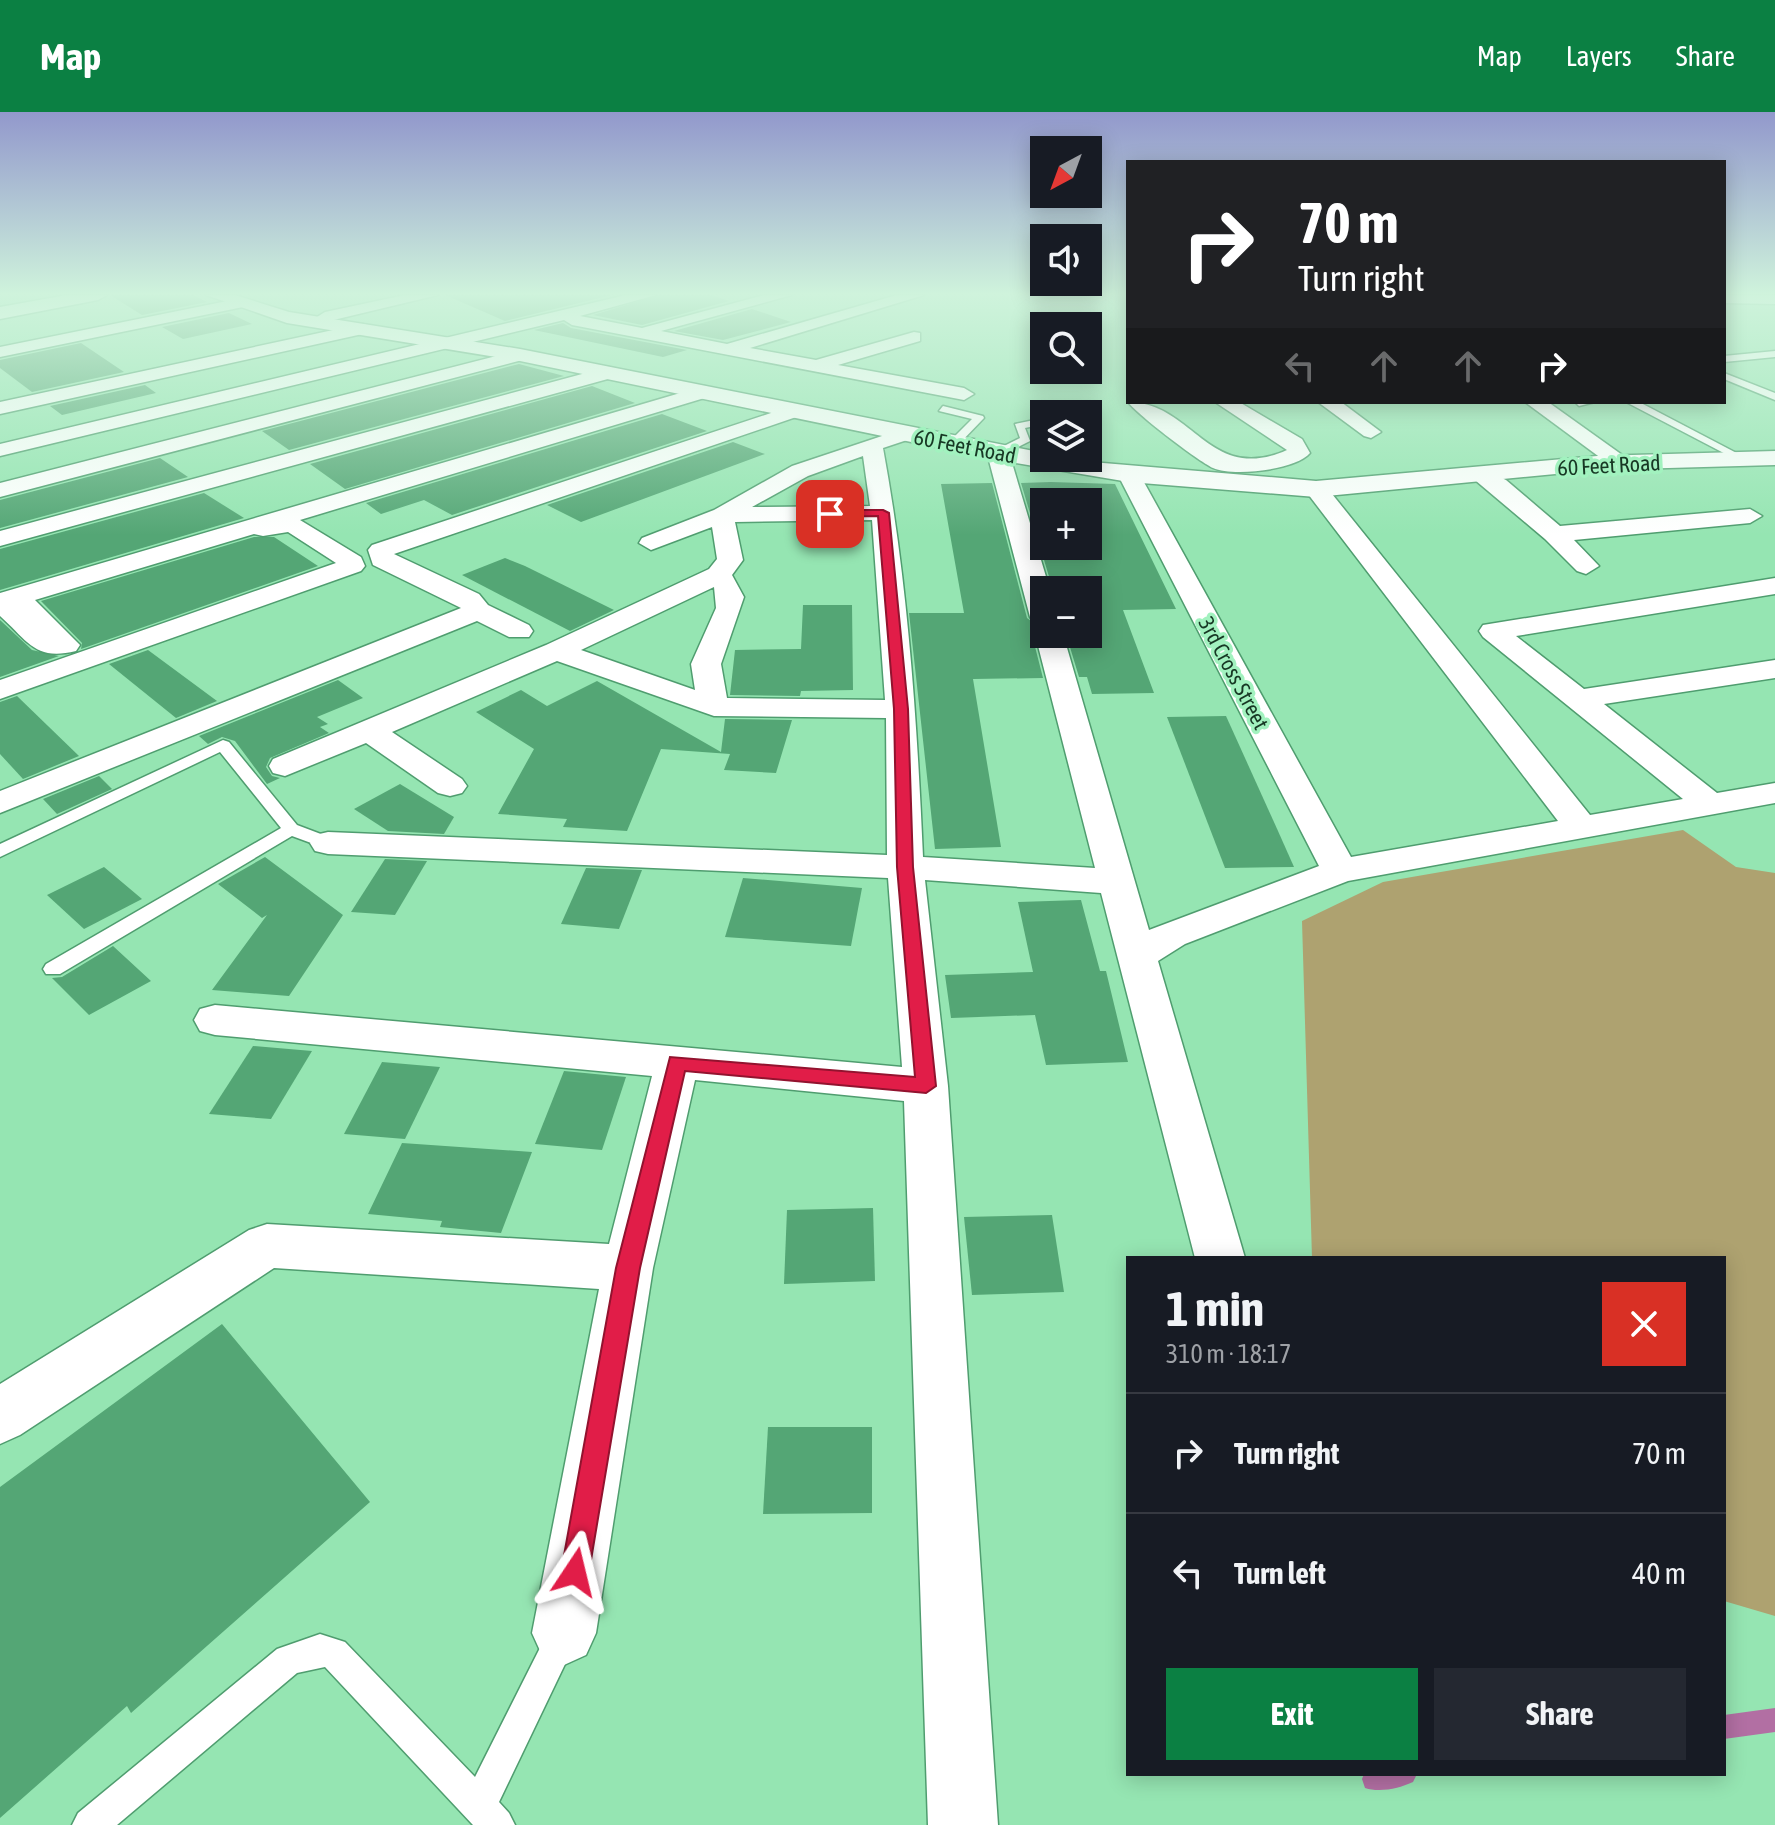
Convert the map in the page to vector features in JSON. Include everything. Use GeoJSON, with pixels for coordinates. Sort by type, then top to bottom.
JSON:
{"type":"FeatureCollection","features":[{"type":"Feature","properties":{"kind":"street"},"geometry":{"type":"LineString","coordinates":[[0,408],[151,375]]}},
{"type":"Feature","properties":{"kind":"street"},"geometry":{"type":"LineString","coordinates":[[0,450],[315,375]]}},
{"type":"Feature","properties":{"kind":"street"},"geometry":{"type":"LineString","coordinates":[[0,490],[443,375]]}},
{"type":"Feature","properties":{"kind":"street"},"geometry":{"type":"LineString","coordinates":[[0,539],[601,375]]}},
{"type":"Feature","properties":{"kind":"street","name":"60 Feet Road"},"geometry":{"type":"LineString","coordinates":[[618,375],[998,453],[1129,475],[1316,489],[1621,462],[1775,458]]}},
{"type":"Feature","properties":{"kind":"street"},"geometry":{"type":"LineString","coordinates":[[863,375],[964,394]]}},
{"type":"Feature","properties":{"kind":"street"},"geometry":{"type":"LineString","coordinates":[[15,604],[704,392]]}},
{"type":"Feature","properties":{"kind":"street"},"geometry":{"type":"LineString","coordinates":[[1141,404],[1214,460],[1241,465],[1281,461],[1299,453],[1294,444],[1228,404]]}},
{"type":"Feature","properties":{"kind":"street"},"geometry":{"type":"LineString","coordinates":[[1331,404],[1371,432]]}},
{"type":"Feature","properties":{"kind":"street"},"geometry":{"type":"LineString","coordinates":[[1538,404],[1621,462]]}},
{"type":"Feature","properties":{"kind":"street"},"geometry":{"type":"LineString","coordinates":[[519,631],[478,611],[469,600],[382,560],[381,550],[795,411]]}},
{"type":"Feature","properties":{"kind":"street"},"geometry":{"type":"LineString","coordinates":[[0,423],[30,443]]}},
{"type":"Feature","properties":{"kind":"street"},"geometry":{"type":"LineString","coordinates":[[651,543],[722,515],[800,471],[906,434]]}},
{"type":"Feature","properties":{"kind":"street"},"geometry":{"type":"LineString","coordinates":[[872,445],[883,513],[901,709],[905,867],[926,1086],[963,1825]]}},
{"type":"Feature","properties":{"kind":"street"},"geometry":{"type":"LineString","coordinates":[[998,453],[1032,576]]}},
{"type":"Feature","properties":{"kind":"street"},"geometry":{"type":"LineString","coordinates":[[1241,465],[1256,484]]}},
{"type":"Feature","properties":{"kind":"street","name":"3rd Cross Street"},"geometry":{"type":"LineString","coordinates":[[1129,475],[1340,871]]}},
{"type":"Feature","properties":{"kind":"street"},"geometry":{"type":"LineString","coordinates":[[1480,475],[1498,485],[1586,566]]}},
{"type":"Feature","properties":{"kind":"street"},"geometry":{"type":"LineString","coordinates":[[1316,489],[1581,827]]}},
{"type":"Feature","properties":{"kind":"street"},"geometry":{"type":"LineString","coordinates":[[722,515],[883,513]]}},
{"type":"Feature","properties":{"kind":"street"},"geometry":{"type":"LineString","coordinates":[[285,766],[556,651],[718,575],[730,560],[722,515]]}},
{"type":"Feature","properties":{"kind":"street"},"geometry":{"type":"LineString","coordinates":[[1554,534],[1750,516]]}},
{"type":"Feature","properties":{"kind":"street"},"geometry":{"type":"LineString","coordinates":[[0,690],[76,652],[343,571],[352,566],[352,562],[297,527],[276,526],[15,604]]}},
{"type":"Feature","properties":{"kind":"street"},"geometry":{"type":"LineString","coordinates":[[714,707],[706,662],[733,605],[727,582],[718,575]]}},
{"type":"Feature","properties":{"kind":"street"},"geometry":{"type":"LineString","coordinates":[[1711,805],[1493,631],[1775,586]]}},
{"type":"Feature","properties":{"kind":"street"},"geometry":{"type":"LineString","coordinates":[[15,604],[76,652]]}},
{"type":"Feature","properties":{"kind":"street"},"geometry":{"type":"LineString","coordinates":[[0,803],[478,611]]}},
{"type":"Feature","properties":{"kind":"street"},"geometry":{"type":"LineString","coordinates":[[1053,648],[1219,1256]]}},
{"type":"Feature","properties":{"kind":"street"},"geometry":{"type":"LineString","coordinates":[[556,651],[714,707],[901,709]]}},
{"type":"Feature","properties":{"kind":"street"},"geometry":{"type":"LineString","coordinates":[[1577,699],[1775,669]]}},
{"type":"Feature","properties":{"kind":"street"},"geometry":{"type":"LineString","coordinates":[[369,731],[450,786]]}},
{"type":"Feature","properties":{"kind":"street"},"geometry":{"type":"LineString","coordinates":[[1136,956],[1171,935],[1340,871],[1775,793]]}},
{"type":"Feature","properties":{"kind":"street"},"geometry":{"type":"LineString","coordinates":[[328,843],[905,867],[1118,882]]}},
{"type":"Feature","properties":{"kind":"street"},"geometry":{"type":"LineString","coordinates":[[215,1020],[926,1086]]}},
{"type":"Feature","properties":{"kind":"street"},"geometry":{"type":"LineString","coordinates":[[564,1633],[628,1268],[677,1062]]}},
{"type":"Feature","properties":{"kind":"street"},"geometry":{"type":"LineString","coordinates":[[0,1416],[267,1246],[628,1268]]}},
{"type":"Feature","properties":{"kind":"lane"},"geometry":{"type":"LineString","coordinates":[[1726,377],[1772,395]]}},
{"type":"Feature","properties":{"kind":"lane"},"geometry":{"type":"LineString","coordinates":[[1635,404],[1743,459]]}},
{"type":"Feature","properties":{"kind":"lane"},"geometry":{"type":"LineString","coordinates":[[943,409],[979,418],[953,444]]}},
{"type":"Feature","properties":{"kind":"lane"},"geometry":{"type":"LineString","coordinates":[[998,453],[1026,439],[1019,426],[1030,424]]}},
{"type":"Feature","properties":{"kind":"lane"},"geometry":{"type":"LineString","coordinates":[[0,851],[223,745],[291,829],[328,843]]}},
{"type":"Feature","properties":{"kind":"lane"},"geometry":{"type":"LineString","coordinates":[[53,969],[291,829]]}},
{"type":"Feature","properties":{"kind":"lane"},"geometry":{"type":"LineString","coordinates":[[90,1825],[288,1660],[320,1650],[334,1653],[488,1815],[564,1633]]}},
{"type":"Feature","properties":{"kind":"shaded area"},"geometry":{"type":"Polygon","coordinates":[[[1683,830],[1736,867],[1775,873],[1775,1616],[1726,1602],[1726,1256],[1312,1256],[1302,921],[1383,882],[1683,830]]]}},
{"type":"Feature","properties":{"kind":"building"},"geometry":{"type":"Polygon","coordinates":[[[9,375],[110,375],[32,392],[9,375]]]}},
{"type":"Feature","properties":{"kind":"building"},"geometry":{"type":"Polygon","coordinates":[[[477,375],[564,376],[289,450],[262,431],[477,375]]]}},
{"type":"Feature","properties":{"kind":"building"},"geometry":{"type":"Polygon","coordinates":[[[145,385],[156,393],[62,415],[50,406],[145,385]]]}},
{"type":"Feature","properties":{"kind":"building"},"geometry":{"type":"Polygon","coordinates":[[[592,386],[635,403],[345,489],[310,464],[592,386]]]}},
{"type":"Feature","properties":{"kind":"building"},"geometry":{"type":"Polygon","coordinates":[[[662,414],[707,431],[452,515],[424,500],[381,514],[366,503],[662,414]]]}},
{"type":"Feature","properties":{"kind":"building"},"geometry":{"type":"Polygon","coordinates":[[[733,442],[765,454],[581,522],[547,505],[733,442]]]}},
{"type":"Feature","properties":{"kind":"building"},"geometry":{"type":"Polygon","coordinates":[[[160,458],[188,477],[0,528],[0,500],[160,458]]]}},
{"type":"Feature","properties":{"kind":"building"},"geometry":{"type":"Polygon","coordinates":[[[992,483],[1030,620],[1030,648],[1035,648],[1043,678],[973,679],[1001,847],[935,849],[909,613],[964,613],[941,484],[992,483]]]}},
{"type":"Feature","properties":{"kind":"building"},"geometry":{"type":"Polygon","coordinates":[[[1021,483],[1115,484],[1176,609],[1123,610],[1154,693],[1092,694],[1087,677],[1079,677],[1070,648],[1102,648],[1102,576],[1049,576],[1044,560],[1102,560],[1102,488],[1030,488],[1030,513],[1021,483]]]}},
{"type":"Feature","properties":{"kind":"building"},"geometry":{"type":"Polygon","coordinates":[[[204,493],[244,518],[0,590],[0,549],[204,493]]]}},
{"type":"Feature","properties":{"kind":"building"},"geometry":{"type":"Polygon","coordinates":[[[806,494],[852,495],[850,503],[805,504],[806,494]]]}},
{"type":"Feature","properties":{"kind":"building"},"geometry":{"type":"Polygon","coordinates":[[[845,523],[842,535],[805,536],[805,524],[845,523]]]}},
{"type":"Feature","properties":{"kind":"building"},"geometry":{"type":"Polygon","coordinates":[[[254,537],[274,537],[318,566],[81,649],[82,643],[41,601],[254,537]]]}},
{"type":"Feature","properties":{"kind":"building"},"geometry":{"type":"Polygon","coordinates":[[[505,558],[614,610],[570,631],[462,575],[505,558]]]}},
{"type":"Feature","properties":{"kind":"building"},"geometry":{"type":"Polygon","coordinates":[[[803,605],[852,605],[853,690],[801,691],[800,696],[730,695],[735,650],[801,649],[803,605]]]}},
{"type":"Feature","properties":{"kind":"building"},"geometry":{"type":"Polygon","coordinates":[[[0,620],[32,650],[59,656],[0,677],[0,620]]]}},
{"type":"Feature","properties":{"kind":"building"},"geometry":{"type":"Polygon","coordinates":[[[148,650],[217,701],[176,718],[109,664],[148,650]]]}},
{"type":"Feature","properties":{"kind":"building"},"geometry":{"type":"Polygon","coordinates":[[[338,680],[363,698],[317,717],[328,724],[320,727],[329,733],[270,758],[266,767],[272,776],[280,778],[267,784],[235,741],[222,737],[208,744],[199,736],[338,680]]]}},
{"type":"Feature","properties":{"kind":"building"},"geometry":{"type":"Polygon","coordinates":[[[597,681],[721,752],[725,719],[792,720],[776,773],[724,770],[730,754],[661,749],[627,831],[563,827],[567,819],[498,814],[534,749],[476,712],[521,690],[547,706],[597,681]]]}},
{"type":"Feature","properties":{"kind":"building"},"geometry":{"type":"Polygon","coordinates":[[[17,696],[79,756],[23,779],[0,754],[0,702],[17,696]]]}},
{"type":"Feature","properties":{"kind":"building"},"geometry":{"type":"Polygon","coordinates":[[[1226,716],[1294,867],[1225,868],[1167,717],[1226,716]]]}},
{"type":"Feature","properties":{"kind":"building"},"geometry":{"type":"Polygon","coordinates":[[[99,776],[112,789],[57,814],[43,799],[99,776]]]}},
{"type":"Feature","properties":{"kind":"building"},"geometry":{"type":"Polygon","coordinates":[[[400,784],[454,817],[444,834],[388,831],[354,809],[400,784]]]}},
{"type":"Feature","properties":{"kind":"building"},"geometry":{"type":"Polygon","coordinates":[[[265,857],[343,915],[289,996],[212,990],[267,915],[262,918],[218,884],[265,857]]]}},
{"type":"Feature","properties":{"kind":"building"},"geometry":{"type":"Polygon","coordinates":[[[385,859],[427,861],[395,915],[351,912],[385,859]]]}},
{"type":"Feature","properties":{"kind":"building"},"geometry":{"type":"Polygon","coordinates":[[[104,867],[142,899],[84,929],[47,895],[104,867]]]}},
{"type":"Feature","properties":{"kind":"building"},"geometry":{"type":"Polygon","coordinates":[[[586,868],[642,870],[619,929],[561,924],[586,868]]]}},
{"type":"Feature","properties":{"kind":"building"},"geometry":{"type":"Polygon","coordinates":[[[743,878],[862,888],[851,946],[725,937],[743,878]]]}},
{"type":"Feature","properties":{"kind":"building"},"geometry":{"type":"Polygon","coordinates":[[[1081,900],[1100,971],[1106,971],[1128,1062],[1046,1065],[1035,1015],[951,1018],[945,975],[1033,972],[1018,902],[1081,900]]]}},
{"type":"Feature","properties":{"kind":"building"},"geometry":{"type":"Polygon","coordinates":[[[113,946],[151,981],[89,1015],[52,978],[62,977],[113,946]]]}},
{"type":"Feature","properties":{"kind":"building"},"geometry":{"type":"Polygon","coordinates":[[[253,1046],[312,1051],[271,1119],[209,1114],[253,1046]]]}},
{"type":"Feature","properties":{"kind":"building"},"geometry":{"type":"Polygon","coordinates":[[[382,1062],[440,1067],[405,1139],[344,1134],[382,1062]]]}},
{"type":"Feature","properties":{"kind":"building"},"geometry":{"type":"Polygon","coordinates":[[[564,1071],[626,1077],[602,1150],[535,1144],[564,1071]]]}},
{"type":"Feature","properties":{"kind":"building"},"geometry":{"type":"Polygon","coordinates":[[[402,1143],[532,1152],[501,1233],[440,1227],[442,1221],[368,1214],[402,1143]]]}},
{"type":"Feature","properties":{"kind":"building"},"geometry":{"type":"Polygon","coordinates":[[[873,1208],[875,1281],[784,1284],[787,1210],[873,1208]]]}},
{"type":"Feature","properties":{"kind":"building"},"geometry":{"type":"Polygon","coordinates":[[[1052,1215],[1064,1292],[972,1295],[964,1217],[1052,1215]]]}},
{"type":"Feature","properties":{"kind":"building"},"geometry":{"type":"Polygon","coordinates":[[[222,1324],[370,1502],[131,1713],[127,1706],[0,1818],[0,1487],[222,1324]]]}},
{"type":"Feature","properties":{"kind":"building"},"geometry":{"type":"Polygon","coordinates":[[[768,1427],[872,1427],[872,1513],[763,1514],[768,1427]]]}},
{"type":"Feature","properties":{"kind":"waterway"},"geometry":{"type":"LineString","coordinates":[[1726,1727],[1775,1720]]}},
{"type":"Feature","properties":{"kind":"waterway"},"geometry":{"type":"LineString","coordinates":[[1374,1779],[1393,1776]]}},
{"type":"Feature","properties":{"kind":"route"},"geometry":{"type":"LineString","coordinates":[[575,1572],[628,1268],[677,1062],[926,1086],[905,867],[901,709],[883,513],[830,514]]}}]}
